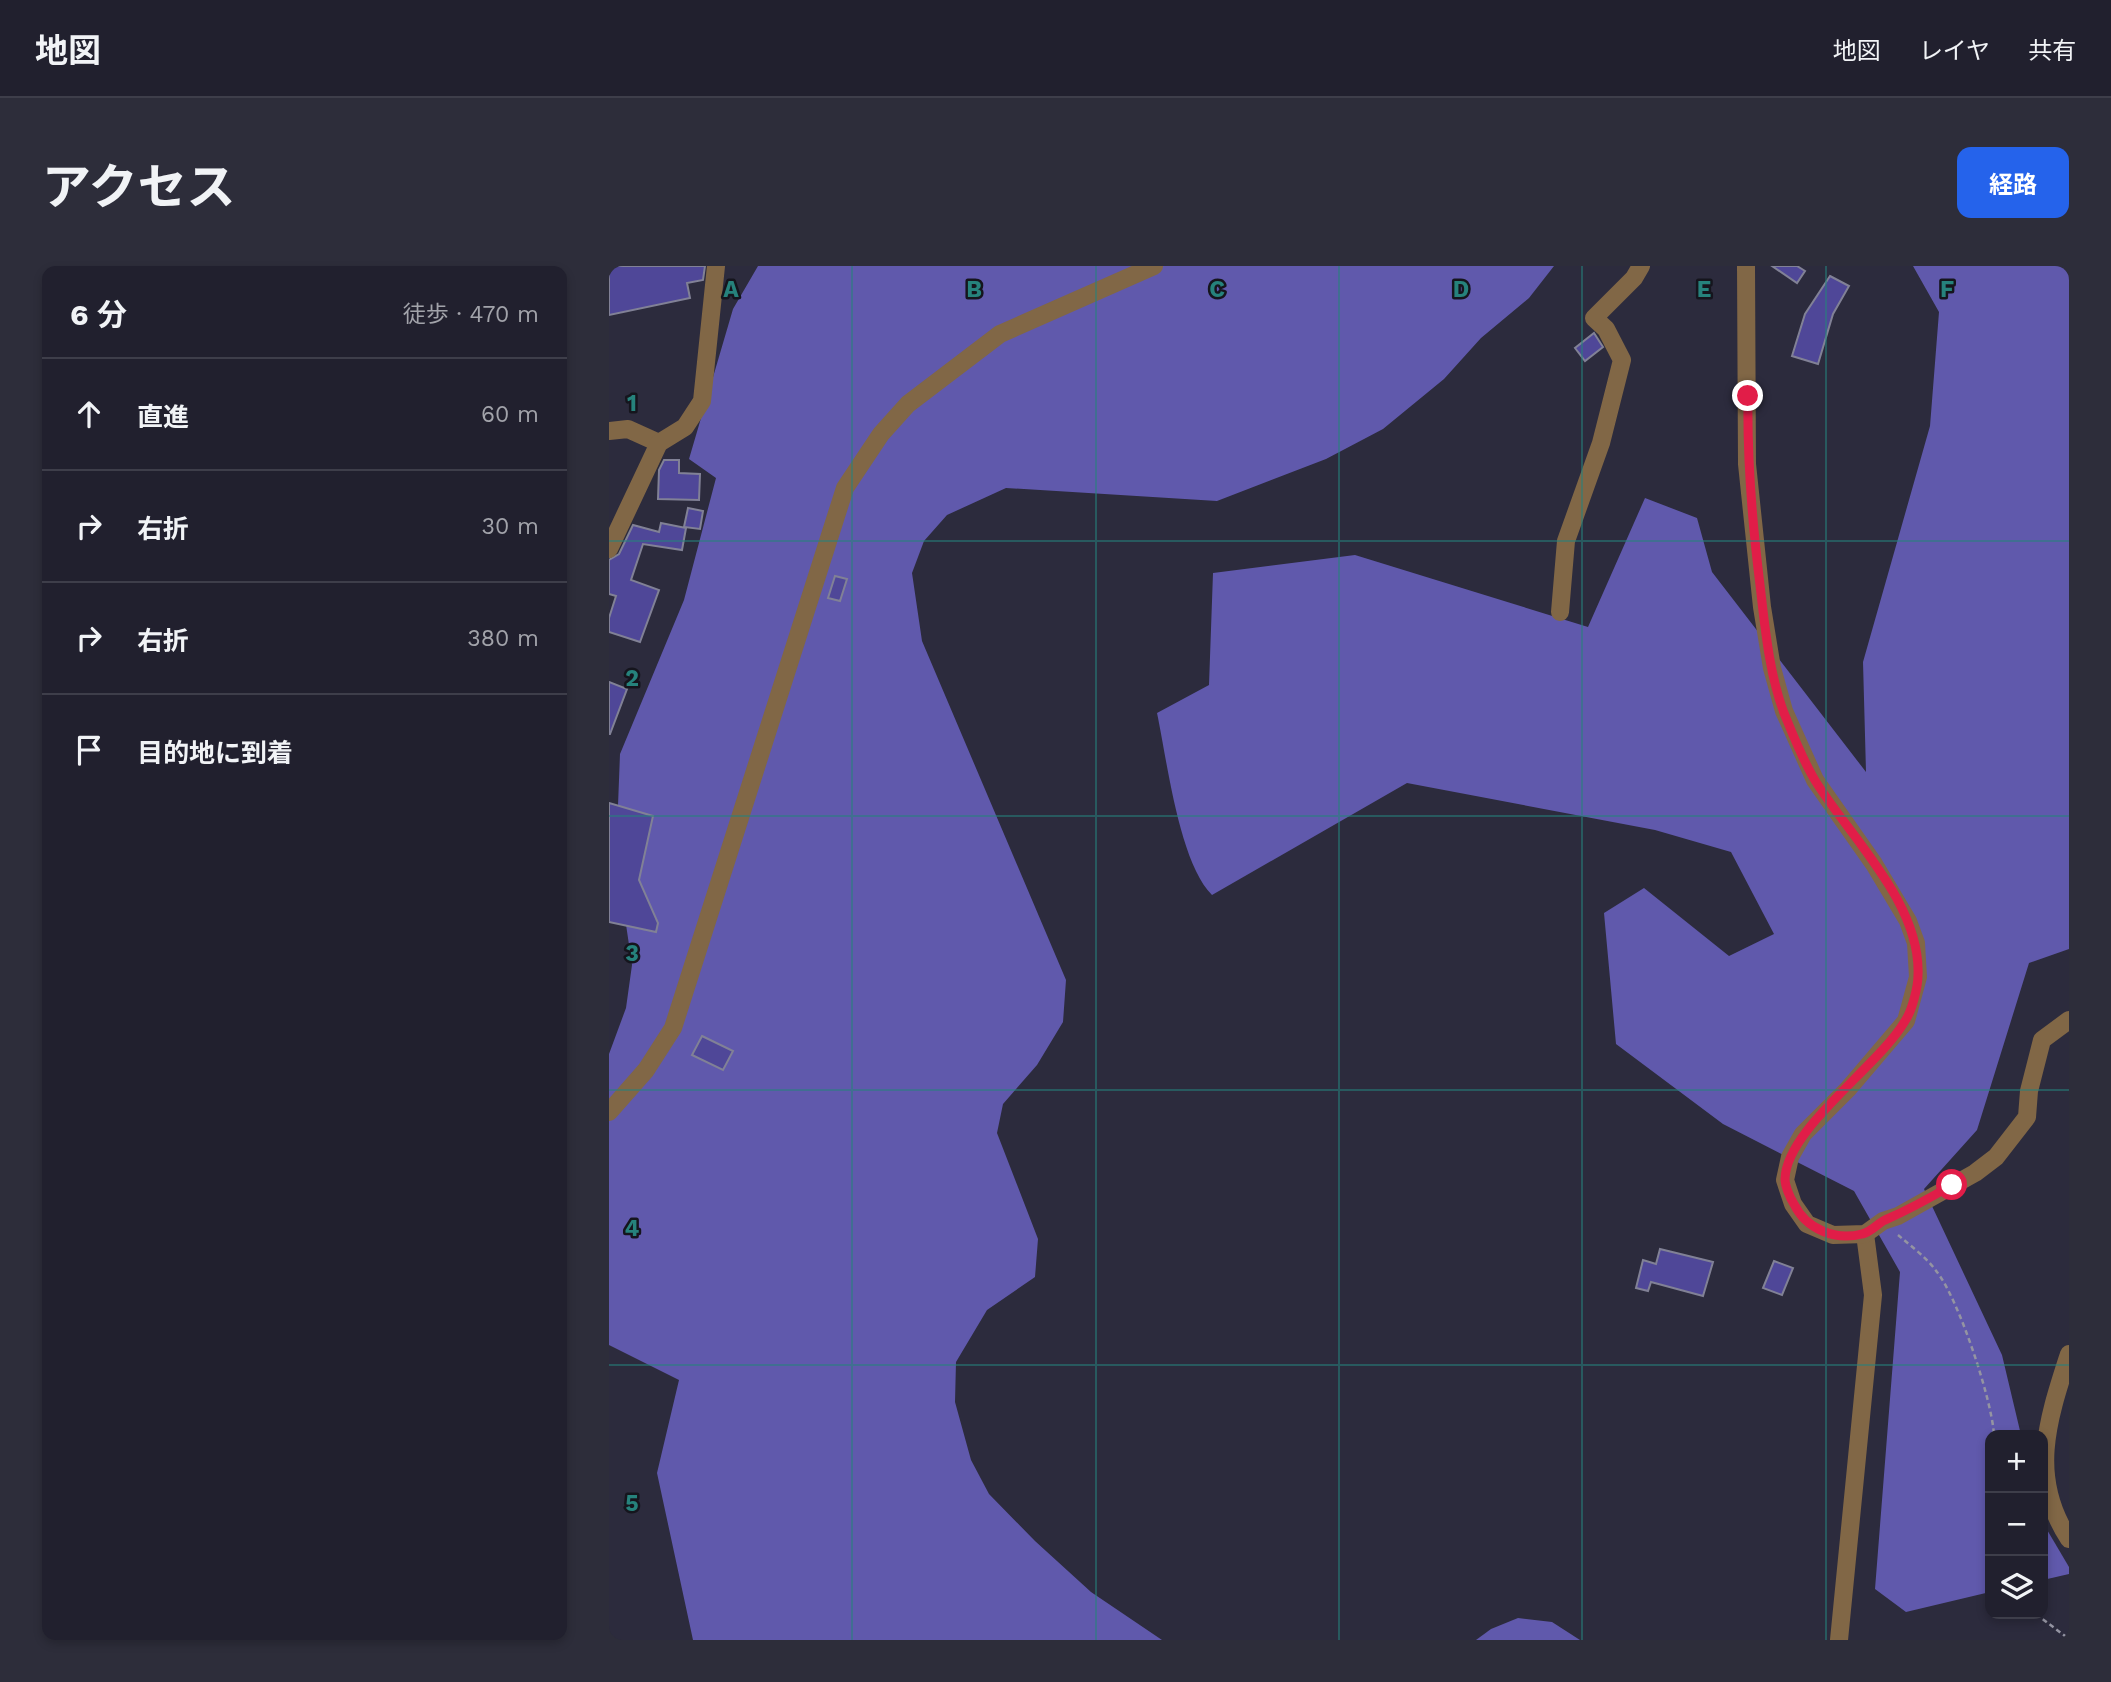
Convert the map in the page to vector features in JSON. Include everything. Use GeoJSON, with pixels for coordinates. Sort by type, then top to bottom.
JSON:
{"type":"FeatureCollection","features":[{"type":"Feature","properties":{"kind":"street"},"geometry":{"type":"LineString","coordinates":[[609,549],[659,443],[685,427],[702,401],[716,266]]}},
{"type":"Feature","properties":{"kind":"street"},"geometry":{"type":"LineString","coordinates":[[609,1112],[646,1070],[673,1028],[806,601],[845,488],[881,434],[908,404],[1000,334],[1154,266]]}},
{"type":"Feature","properties":{"kind":"street"},"geometry":{"type":"LineString","coordinates":[[1560,612],[1566,541],[1601,443],[1622,359],[1606,329],[1594,318],[1635,278],[1641,266]]}},
{"type":"Feature","properties":{"kind":"street"},"geometry":{"type":"LineString","coordinates":[[1745,266],[1747,464],[1772,668],[1784,712],[1815,780],[1874,864],[1908,921],[1916,943],[1918,977],[1906,1021],[1848,1089],[1803,1134],[1790,1157],[1785,1180],[1793,1204],[1807,1224],[1833,1235],[1865,1234],[1882,1221],[1898,1216],[1975,1173],[1996,1157],[2027,1117],[2029,1091],[2042,1040],[2069,1020]]}},
{"type":"Feature","properties":{"kind":"street"},"geometry":{"type":"LineString","coordinates":[[609,431],[628,429],[659,443]]}},
{"type":"Feature","properties":{"kind":"street"},"geometry":{"type":"LineString","coordinates":[[1839,1640],[1873,1296],[1865,1234]]}},
{"type":"Feature","properties":{"kind":"street"},"geometry":{"type":"LineString","coordinates":[[2069,1354],[2045,1439],[2045,1466],[2055,1517],[2069,1539]]}},
{"type":"Feature","properties":{"kind":"path"},"geometry":{"type":"LineString","coordinates":[[1882,1221],[1938,1273],[1948,1291],[1981,1373],[1993,1430]]}},
{"type":"Feature","properties":{"kind":"path"},"geometry":{"type":"LineString","coordinates":[[2043,1619],[2069,1639]]}},
{"type":"Feature","properties":{"kind":"shaded area"},"geometry":{"type":"Polygon","coordinates":[[[758,266],[1554,266],[1529,298],[1481,338],[1444,379],[1383,429],[1326,459],[1217,501],[1006,488],[947,515],[924,541],[912,573],[922,641],[1066,980],[1063,1022],[1037,1065],[1003,1104],[997,1133],[1038,1239],[1035,1277],[987,1310],[956,1362],[955,1402],[971,1460],[989,1494],[1091,1592],[1162,1640],[693,1640],[657,1473],[679,1380],[609,1345],[609,1054],[626,1008],[632,965],[616,857],[620,754],[684,600],[716,478],[689,459],[733,309],[758,266]]]}},
{"type":"Feature","properties":{"kind":"shaded area"},"geometry":{"type":"Polygon","coordinates":[[[1913,266],[2069,266],[2069,949],[2029,963],[1977,1130],[1924,1189],[2002,1355],[2020,1430],[1985,1430],[1985,1593],[1906,1612],[1875,1589],[1900,1272],[1854,1191],[1723,1124],[1616,1044],[1604,913],[1644,888],[1729,956],[1774,934],[1731,852],[1655,830],[1407,783],[1212,895],[1201,880],[1183,835],[1157,713],[1209,685],[1213,573],[1355,555],[1588,627],[1645,498],[1697,518],[1712,572],[1866,772],[1863,662],[1930,426],[1939,312],[1913,266]]]}},
{"type":"Feature","properties":{"kind":"shaded area"},"geometry":{"type":"Polygon","coordinates":[[[2048,1531],[2069,1567],[2069,1574],[2048,1579],[2048,1531]]]}},
{"type":"Feature","properties":{"kind":"shaded area"},"geometry":{"type":"Polygon","coordinates":[[[1518,1618],[1552,1622],[1580,1640],[1476,1640],[1491,1629],[1518,1618]]]}},
{"type":"Feature","properties":{"kind":"building"},"geometry":{"type":"Polygon","coordinates":[[[609,266],[705,266],[703,280],[687,283],[690,298],[609,315],[609,266]]]}},
{"type":"Feature","properties":{"kind":"building"},"geometry":{"type":"Polygon","coordinates":[[[1772,266],[1797,266],[1805,271],[1797,283],[1772,266]]]}},
{"type":"Feature","properties":{"kind":"building"},"geometry":{"type":"Polygon","coordinates":[[[1830,276],[1849,286],[1833,314],[1818,364],[1792,356],[1805,314],[1830,276]]]}},
{"type":"Feature","properties":{"kind":"building"},"geometry":{"type":"Polygon","coordinates":[[[1594,333],[1603,347],[1585,361],[1575,348],[1594,333]]]}},
{"type":"Feature","properties":{"kind":"building"},"geometry":{"type":"Polygon","coordinates":[[[664,460],[679,460],[679,473],[700,474],[699,500],[658,499],[659,470],[664,460]]]}},
{"type":"Feature","properties":{"kind":"building"},"geometry":{"type":"Polygon","coordinates":[[[688,508],[703,511],[700,529],[684,527],[688,508]]]}},
{"type":"Feature","properties":{"kind":"building"},"geometry":{"type":"Polygon","coordinates":[[[661,523],[686,528],[682,550],[643,544],[631,580],[659,590],[640,642],[609,632],[609,618],[616,596],[609,594],[609,560],[619,554],[633,525],[659,532],[661,523]]]}},
{"type":"Feature","properties":{"kind":"building"},"geometry":{"type":"Polygon","coordinates":[[[835,576],[847,579],[840,601],[828,598],[835,576]]]}},
{"type":"Feature","properties":{"kind":"building"},"geometry":{"type":"Polygon","coordinates":[[[609,682],[627,689],[610,734],[609,734],[609,682]]]}},
{"type":"Feature","properties":{"kind":"building"},"geometry":{"type":"Polygon","coordinates":[[[609,803],[653,816],[639,880],[658,923],[656,932],[609,922],[609,803]]]}},
{"type":"Feature","properties":{"kind":"building"},"geometry":{"type":"Polygon","coordinates":[[[702,1036],[733,1051],[723,1070],[692,1055],[702,1036]]]}},
{"type":"Feature","properties":{"kind":"building"},"geometry":{"type":"Polygon","coordinates":[[[1660,1249],[1713,1262],[1703,1296],[1651,1282],[1648,1291],[1636,1288],[1643,1260],[1656,1264],[1660,1249]]]}},
{"type":"Feature","properties":{"kind":"building"},"geometry":{"type":"Polygon","coordinates":[[[1774,1261],[1793,1268],[1782,1295],[1763,1288],[1774,1261]]]}},
{"type":"Feature","properties":{"kind":"route"},"geometry":{"type":"LineString","coordinates":[[1748,396],[1747,464],[1762,607],[1772,668],[1784,712],[1815,780],[1874,864],[1908,921],[1916,943],[1918,977],[1906,1021],[1848,1089],[1803,1134],[1790,1157],[1785,1180],[1793,1204],[1807,1224],[1833,1235],[1865,1234],[1882,1221],[1898,1216],[1952,1185]]}}]}
